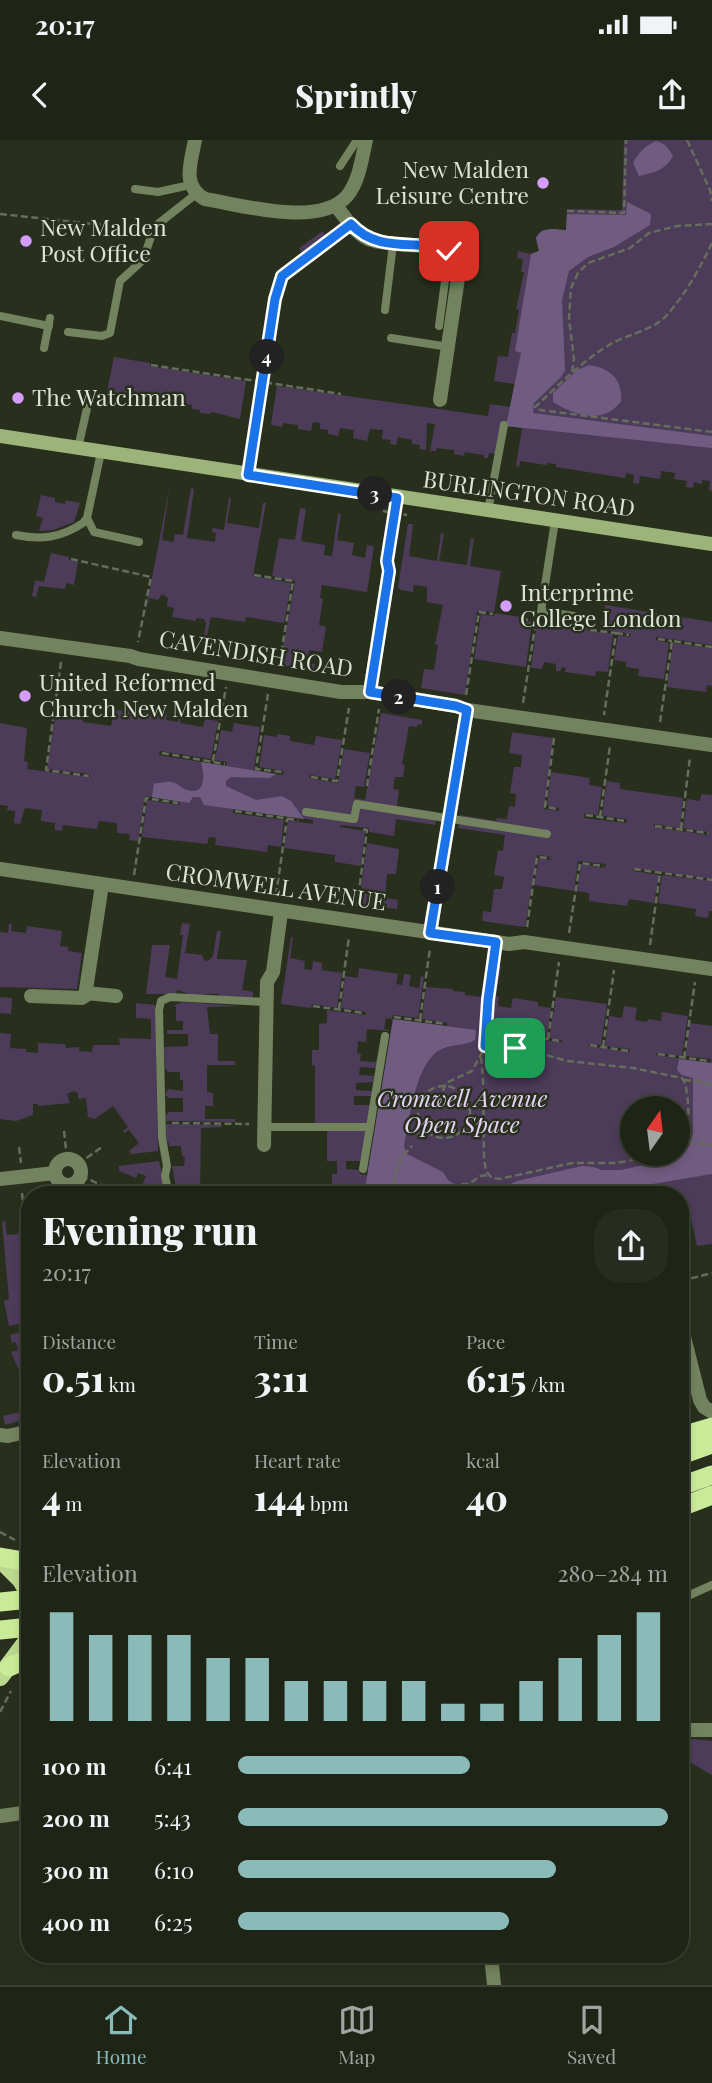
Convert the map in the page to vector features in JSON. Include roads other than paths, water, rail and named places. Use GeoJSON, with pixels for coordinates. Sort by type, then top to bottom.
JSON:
{"type":"FeatureCollection","features":[{"type":"Feature","properties":{"kind":"highway"},"geometry":{"type":"LineString","coordinates":[[689,1434],[712,1427]]}},
{"type":"Feature","properties":{"kind":"highway"},"geometry":{"type":"LineString","coordinates":[[689,1452],[712,1444]]}},
{"type":"Feature","properties":{"kind":"highway"},"geometry":{"type":"LineString","coordinates":[[689,1483],[712,1475]]}},
{"type":"Feature","properties":{"kind":"highway"},"geometry":{"type":"LineString","coordinates":[[689,1504],[712,1495]]}},
{"type":"Feature","properties":{"kind":"highway"},"geometry":{"type":"LineString","coordinates":[[0,1558],[21,1578]]}},
{"type":"Feature","properties":{"kind":"highway"},"geometry":{"type":"LineString","coordinates":[[0,1602],[21,1588]]}},
{"type":"Feature","properties":{"kind":"highway"},"geometry":{"type":"LineString","coordinates":[[0,1630],[21,1639]]}},
{"type":"Feature","properties":{"kind":"highway"},"geometry":{"type":"LineString","coordinates":[[5,1672],[21,1652]]}},
{"type":"Feature","properties":{"kind":"main road","name":"BURLINGTON ROAD"},"geometry":{"type":"LineString","coordinates":[[3,438],[712,544]]}},
{"type":"Feature","properties":{"kind":"street"},"geometry":{"type":"LineString","coordinates":[[195,140],[188,175],[193,190],[205,199],[283,211],[320,212],[336,206],[348,195],[355,182],[366,140]]}},
{"type":"Feature","properties":{"kind":"street"},"geometry":{"type":"LineString","coordinates":[[336,206],[359,233],[370,240],[393,244],[419,244],[459,255],[462,264],[440,400]]}},
{"type":"Feature","properties":{"kind":"street"},"geometry":{"type":"LineString","coordinates":[[370,692],[389,571]]}},
{"type":"Feature","properties":{"kind":"street","name":"CAVENDISH ROAD"},"geometry":{"type":"LineString","coordinates":[[0,638],[130,656],[349,694],[370,692],[456,706],[466,704],[712,745]]}},
{"type":"Feature","properties":{"kind":"street"},"geometry":{"type":"LineString","coordinates":[[430,937],[466,704]]}},
{"type":"Feature","properties":{"kind":"street","name":"CROMWELL AVENUE"},"geometry":{"type":"LineString","coordinates":[[0,869],[430,937],[509,944],[524,942],[712,969]]}},
{"type":"Feature","properties":{"kind":"street"},"geometry":{"type":"LineString","coordinates":[[31,996],[82,998],[86,993],[102,884]]}},
{"type":"Feature","properties":{"kind":"street"},"geometry":{"type":"LineString","coordinates":[[264,1145],[267,982],[273,972],[281,912]]}},
{"type":"Feature","properties":{"kind":"street"},"geometry":{"type":"LineString","coordinates":[[86,993],[116,996]]}},
{"type":"Feature","properties":{"kind":"street"},"geometry":{"type":"LineString","coordinates":[[64,1186],[55,1173],[58,1164],[75,1166],[73,1186]]}},
{"type":"Feature","properties":{"kind":"street"},"geometry":{"type":"LineString","coordinates":[[0,1179],[55,1173]]}},
{"type":"Feature","properties":{"kind":"street"},"geometry":{"type":"LineString","coordinates":[[689,1368],[700,1400],[712,1412]]}},
{"type":"Feature","properties":{"kind":"street"},"geometry":{"type":"LineString","coordinates":[[0,1435],[21,1433]]}},
{"type":"Feature","properties":{"kind":"street"},"geometry":{"type":"LineString","coordinates":[[689,1730],[712,1730]]}},
{"type":"Feature","properties":{"kind":"street"},"geometry":{"type":"LineString","coordinates":[[0,1816],[21,1813]]}},
{"type":"Feature","properties":{"kind":"street"},"geometry":{"type":"LineString","coordinates":[[492,1963],[494,1985]]}},
{"type":"Feature","properties":{"kind":"lane"},"geometry":{"type":"LineString","coordinates":[[340,166],[356,140]]}},
{"type":"Feature","properties":{"kind":"lane"},"geometry":{"type":"LineString","coordinates":[[135,189],[158,192],[193,190]]}},
{"type":"Feature","properties":{"kind":"lane"},"geometry":{"type":"LineString","coordinates":[[68,332],[102,336],[110,333],[121,281],[143,260],[153,231],[193,190]]}},
{"type":"Feature","properties":{"kind":"lane"},"geometry":{"type":"LineString","coordinates":[[385,310],[393,244]]}},
{"type":"Feature","properties":{"kind":"lane"},"geometry":{"type":"LineString","coordinates":[[439,327],[449,251]]}},
{"type":"Feature","properties":{"kind":"lane"},"geometry":{"type":"LineString","coordinates":[[0,316],[49,322],[44,348]]}},
{"type":"Feature","properties":{"kind":"lane"},"geometry":{"type":"LineString","coordinates":[[391,338],[449,347]]}},
{"type":"Feature","properties":{"kind":"lane"},"geometry":{"type":"LineString","coordinates":[[78,449],[88,404]]}},
{"type":"Feature","properties":{"kind":"lane"},"geometry":{"type":"LineString","coordinates":[[488,511],[504,425]]}},
{"type":"Feature","properties":{"kind":"lane"},"geometry":{"type":"LineString","coordinates":[[16,535],[47,539],[76,528],[87,518],[101,452]]}},
{"type":"Feature","properties":{"kind":"lane"},"geometry":{"type":"LineString","coordinates":[[87,518],[94,532],[139,542]]}},
{"type":"Feature","properties":{"kind":"lane"},"geometry":{"type":"LineString","coordinates":[[555,521],[541,611],[574,616]]}},
{"type":"Feature","properties":{"kind":"lane"},"geometry":{"type":"LineString","coordinates":[[306,812],[354,819],[357,804],[547,834]]}},
{"type":"Feature","properties":{"kind":"lane"},"geometry":{"type":"LineString","coordinates":[[170,1176],[162,1149],[161,1001],[170,997],[266,1002]]}},
{"type":"Feature","properties":{"kind":"lane"},"geometry":{"type":"LineString","coordinates":[[363,1169],[385,1036]]}},
{"type":"Feature","properties":{"kind":"lane"},"geometry":{"type":"LineString","coordinates":[[264,1125],[370,1127]]}},
{"type":"Feature","properties":{"kind":"lane"},"geometry":{"type":"LineString","coordinates":[[167,1166],[167,1186]]}},
{"type":"Feature","properties":{"kind":"lane"},"geometry":{"type":"LineString","coordinates":[[689,1595],[712,1585]]}},
{"type":"Feature","properties":{"kind":"place","name":"New Malden Leisure Centre"},"geometry":{"type":"Point","coordinates":[543,183]}},
{"type":"Feature","properties":{"kind":"place","name":"New Malden Post Office"},"geometry":{"type":"Point","coordinates":[26,241]}},
{"type":"Feature","properties":{"kind":"place","name":"The Watchman"},"geometry":{"type":"Point","coordinates":[18,398]}},
{"type":"Feature","properties":{"kind":"place","name":"Interprime College London"},"geometry":{"type":"Point","coordinates":[506,606]}},
{"type":"Feature","properties":{"kind":"place","name":"United Reformed Church New Malden"},"geometry":{"type":"Point","coordinates":[25,696]}},
{"type":"Feature","properties":{"kind":"park label","name":"Cromwell Avenue Open Space"},"geometry":{"type":"Point","coordinates":[462,1112]}}]}
